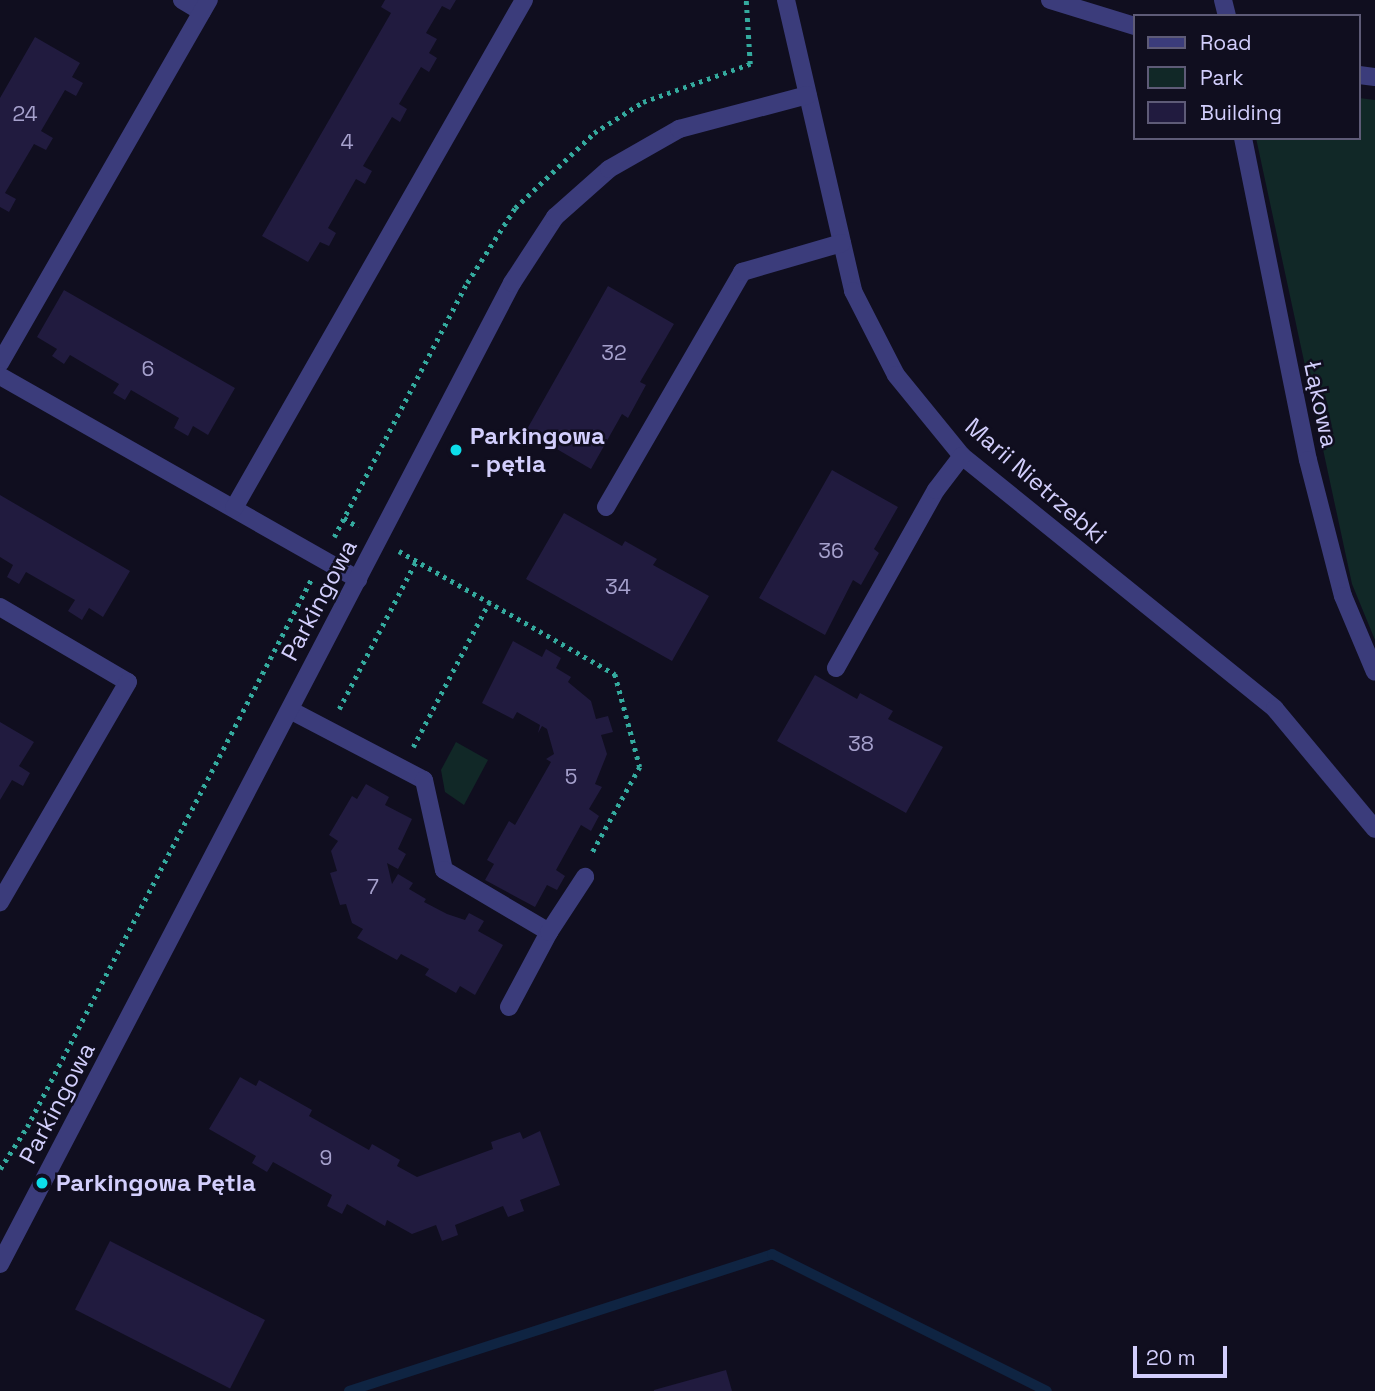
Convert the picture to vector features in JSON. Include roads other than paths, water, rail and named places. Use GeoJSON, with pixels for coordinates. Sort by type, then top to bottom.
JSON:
{"type":"FeatureCollection","features":[{"type":"Feature","properties":{"kind":"street"},"geometry":{"type":"LineString","coordinates":[[0,363],[205,6],[182,0]]}},
{"type":"Feature","properties":{"kind":"street"},"geometry":{"type":"LineString","coordinates":[[234,508],[524,0]]}},
{"type":"Feature","properties":{"kind":"street","name":"Marii Nietrzebki"},"geometry":{"type":"LineString","coordinates":[[786,0],[853,291],[896,375],[962,456],[1275,709],[1375,829]]}},
{"type":"Feature","properties":{"kind":"street"},"geometry":{"type":"LineString","coordinates":[[1051,0],[1134,26]]}},
{"type":"Feature","properties":{"kind":"street","name":"Parkingowa"},"geometry":{"type":"LineString","coordinates":[[0,1264],[512,283],[555,217],[608,169],[679,129],[808,95]]}},
{"type":"Feature","properties":{"kind":"street","name":"Łąkowa"},"geometry":{"type":"LineString","coordinates":[[1243,140],[1308,460],[1343,596],[1375,673]]}},
{"type":"Feature","properties":{"kind":"street"},"geometry":{"type":"LineString","coordinates":[[606,507],[742,272],[842,243]]}},
{"type":"Feature","properties":{"kind":"street"},"geometry":{"type":"LineString","coordinates":[[0,376],[358,579]]}},
{"type":"Feature","properties":{"kind":"street"},"geometry":{"type":"LineString","coordinates":[[836,668],[936,490],[962,456]]}},
{"type":"Feature","properties":{"kind":"street"},"geometry":{"type":"LineString","coordinates":[[0,607],[128,682],[0,902]]}},
{"type":"Feature","properties":{"kind":"street"},"geometry":{"type":"LineString","coordinates":[[289,710],[424,780],[444,870],[549,932]]}},
{"type":"Feature","properties":{"kind":"street"},"geometry":{"type":"LineString","coordinates":[[509,1007],[549,932],[585,877]]}},
{"type":"Feature","properties":{"kind":"waterway"},"geometry":{"type":"LineString","coordinates":[[349,1391],[772,1254],[1047,1391]]}},
{"type":"Feature","properties":{"kind":"place","name":"Parkingowa - pętla"},"geometry":{"type":"Point","coordinates":[456,450]}},
{"type":"Feature","properties":{"kind":"place","name":"Parkingowa Pętla"},"geometry":{"type":"Point","coordinates":[42,1183]}}]}
